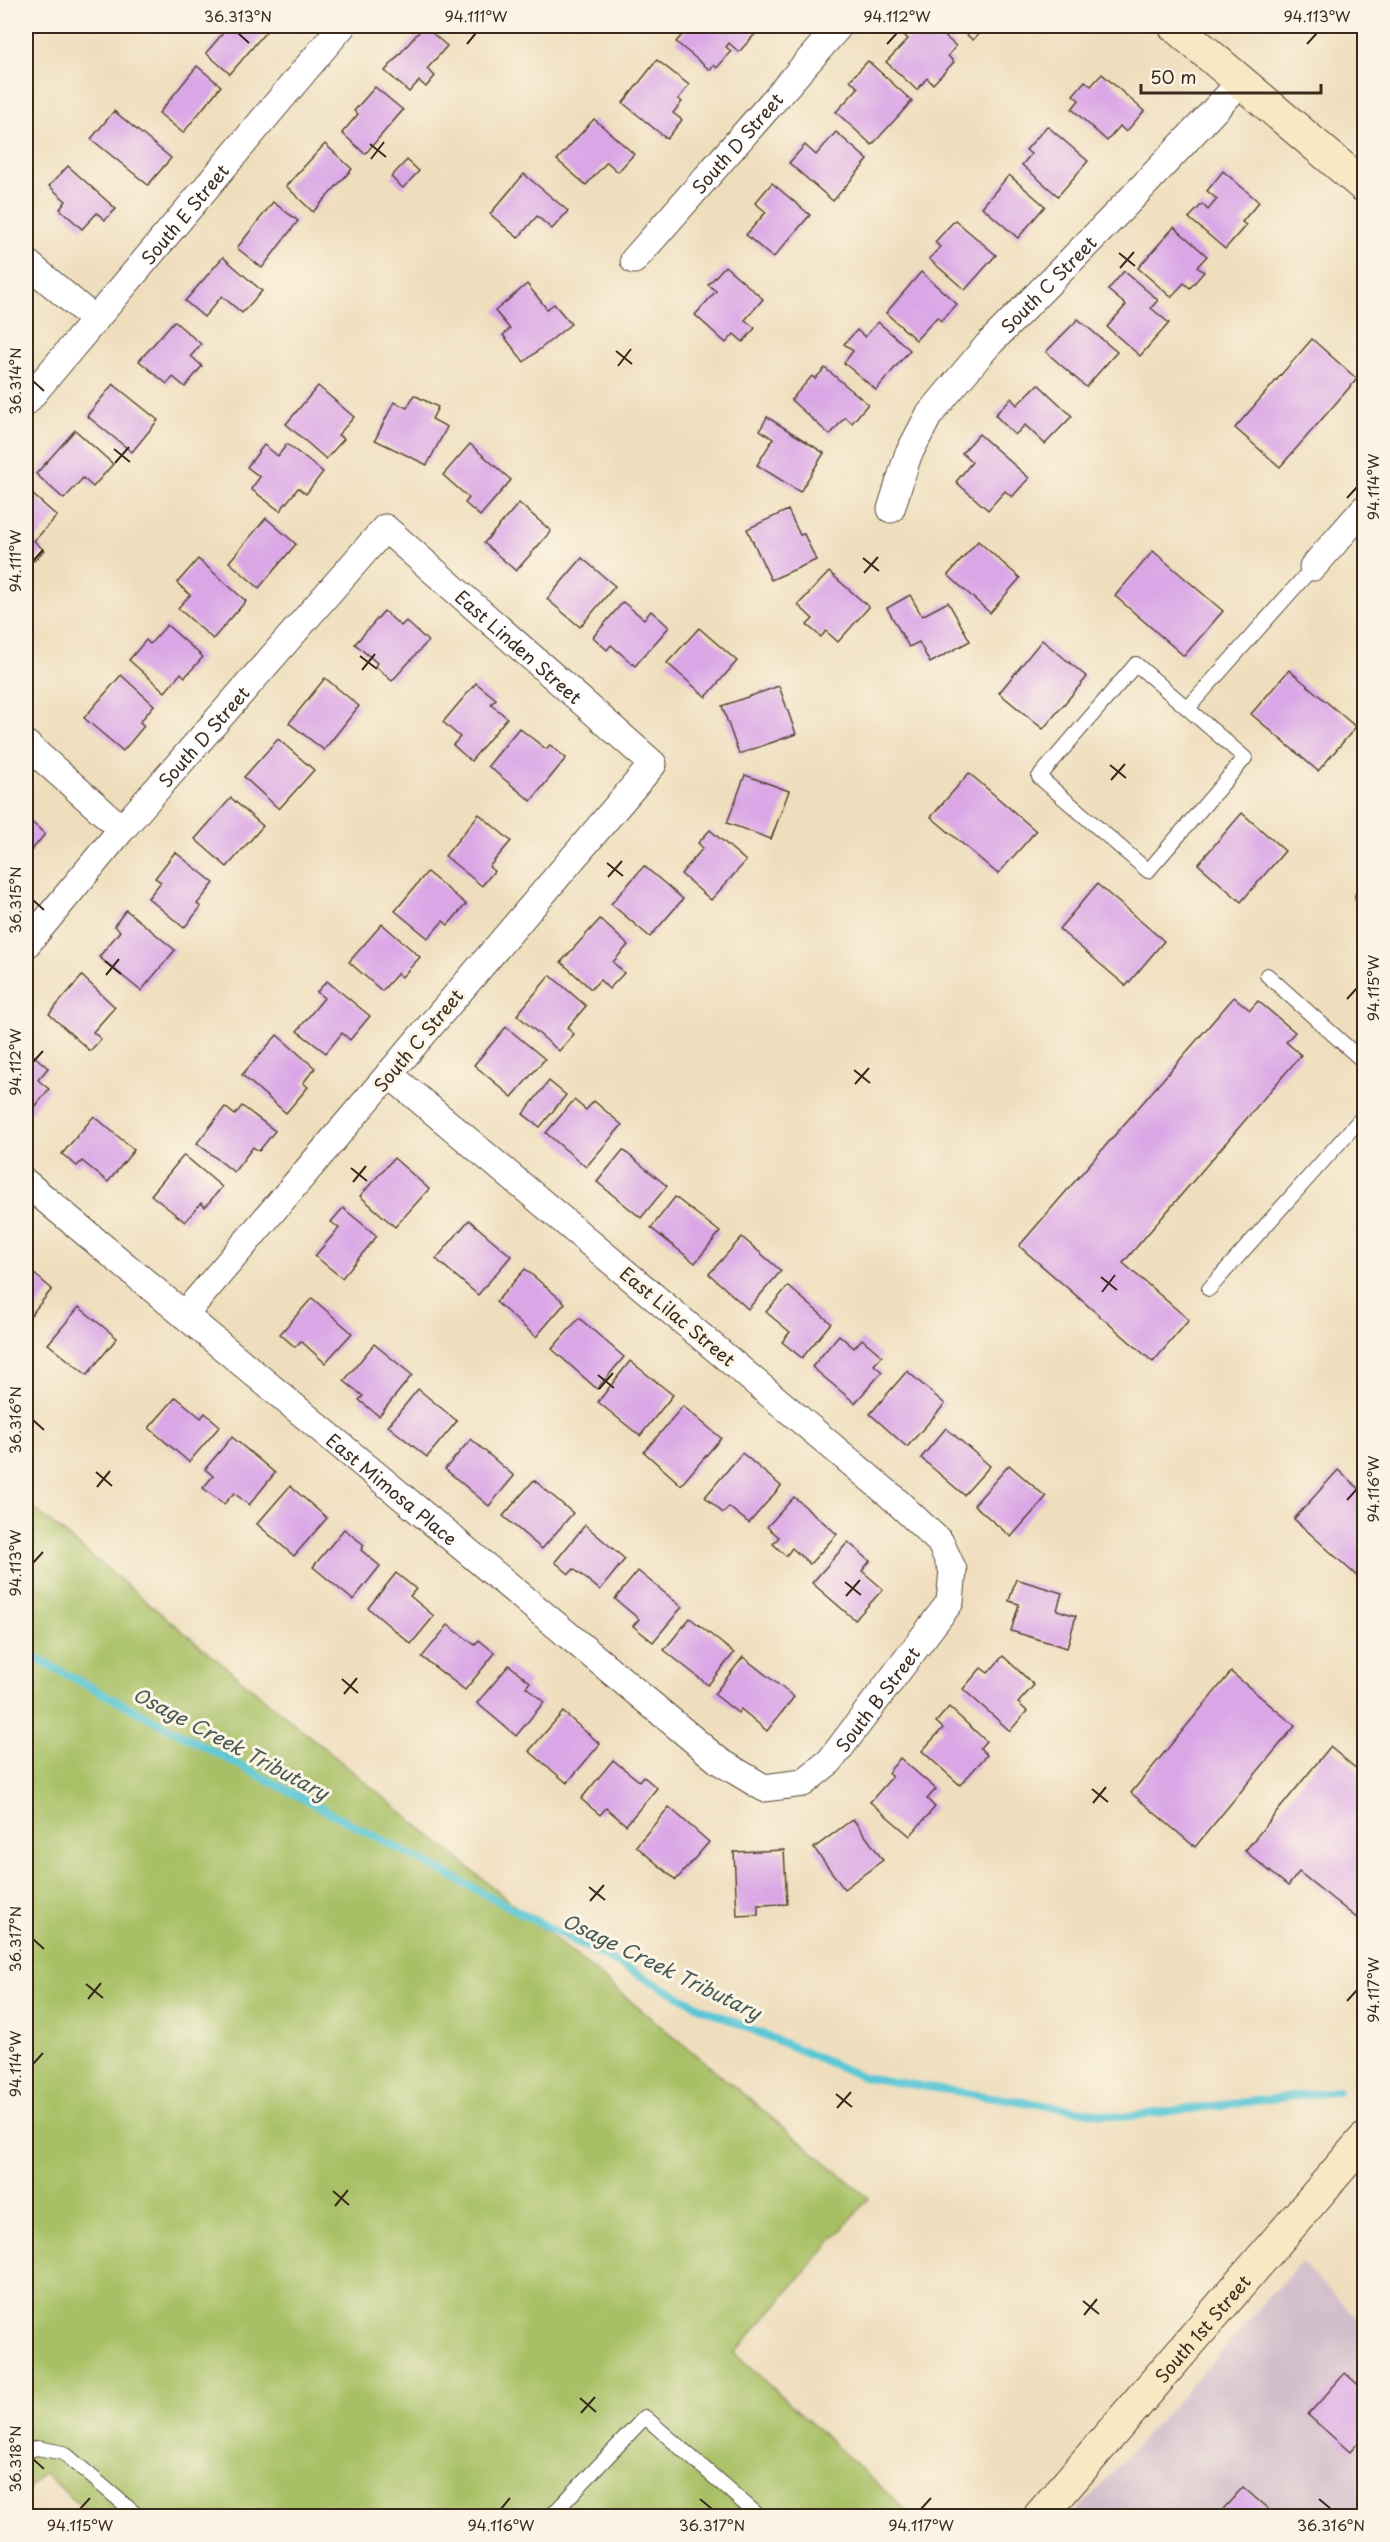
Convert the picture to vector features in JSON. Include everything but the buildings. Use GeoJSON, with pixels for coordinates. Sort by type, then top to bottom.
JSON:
{"type":"FeatureCollection","features":[{"type":"Feature","properties":{"kind":"street","name":"South E Street"},"geometry":{"type":"LineString","coordinates":[[26,402],[342,26]]}},
{"type":"Feature","properties":{"kind":"street","name":"South D Street"},"geometry":{"type":"LineString","coordinates":[[634,260],[839,26]]}},
{"type":"Feature","properties":{"kind":"street"},"geometry":{"type":"LineString","coordinates":[[1175,26],[1365,186]]}},
{"type":"Feature","properties":{"kind":"street","name":"South C Street"},"geometry":{"type":"LineString","coordinates":[[891,509],[908,455],[929,415],[987,346],[1130,200],[1242,81]]}},
{"type":"Feature","properties":{"kind":"street"},"geometry":{"type":"LineString","coordinates":[[26,262],[95,320]]}},
{"type":"Feature","properties":{"kind":"street"},"geometry":{"type":"LineString","coordinates":[[1313,567],[1365,509]]}},
{"type":"Feature","properties":{"kind":"street","name":"South D Street"},"geometry":{"type":"LineString","coordinates":[[26,945],[122,829],[385,528]]}},
{"type":"Feature","properties":{"kind":"street","name":"East Linden Street"},"geometry":{"type":"LineString","coordinates":[[385,528],[653,764]]}},
{"type":"Feature","properties":{"kind":"street"},"geometry":{"type":"LineString","coordinates":[[26,744],[122,829]]}},
{"type":"Feature","properties":{"kind":"street","name":"South C Street"},"geometry":{"type":"LineString","coordinates":[[184,1315],[653,764]]}},
{"type":"Feature","properties":{"kind":"street","name":"East Lilac Street"},"geometry":{"type":"LineString","coordinates":[[389,1074],[891,1496],[940,1542],[953,1570]]}},
{"type":"Feature","properties":{"kind":"street","name":"East Mimosa Place"},"geometry":{"type":"LineString","coordinates":[[26,1183],[719,1761],[764,1788]]}},
{"type":"Feature","properties":{"kind":"street","name":"South B Street"},"geometry":{"type":"LineString","coordinates":[[764,1788],[803,1783],[830,1761],[950,1602],[953,1570]]}},
{"type":"Feature","properties":{"kind":"street","name":"South 1st Street"},"geometry":{"type":"LineString","coordinates":[[1040,2517],[1365,2140]]}},
{"type":"Feature","properties":{"kind":"lane"},"geometry":{"type":"LineString","coordinates":[[1188,708],[1313,567]]}},
{"type":"Feature","properties":{"kind":"lane"},"geometry":{"type":"LineString","coordinates":[[1137,664],[1188,708],[1245,758],[1148,871],[1039,777],[1137,664]]}},
{"type":"Feature","properties":{"kind":"lane"},"geometry":{"type":"LineString","coordinates":[[1365,894],[1362,897],[1365,900]]}},
{"type":"Feature","properties":{"kind":"lane"},"geometry":{"type":"LineString","coordinates":[[1267,975],[1365,1062]]}},
{"type":"Feature","properties":{"kind":"lane"},"geometry":{"type":"LineString","coordinates":[[1209,1289],[1365,1115]]}},
{"type":"Feature","properties":{"kind":"lane"},"geometry":{"type":"LineString","coordinates":[[551,2517],[645,2416],[759,2517]]}},
{"type":"Feature","properties":{"kind":"lane"},"geometry":{"type":"LineString","coordinates":[[26,2451],[37,2448],[64,2453],[138,2517]]}},
{"type":"Feature","properties":{"kind":"shaded area"},"geometry":{"type":"Polygon","coordinates":[[[1301,2262],[1364,2325],[1364,2516],[1073,2516],[1244,2327],[1260,2306],[1301,2262]]]}},
{"type":"Feature","properties":{"kind":"green space"},"geometry":{"type":"Polygon","coordinates":[[[26,1502],[869,2198],[735,2353],[912,2516],[92,2516],[43,2472],[26,2493],[26,1502]]]}},
{"type":"Feature","properties":{"kind":"waterway","name":"Osage Creek Tributary"},"geometry":{"type":"LineString","coordinates":[[26,1653],[704,2009],[863,2077],[1122,2117],[1338,2091]]}}]}
